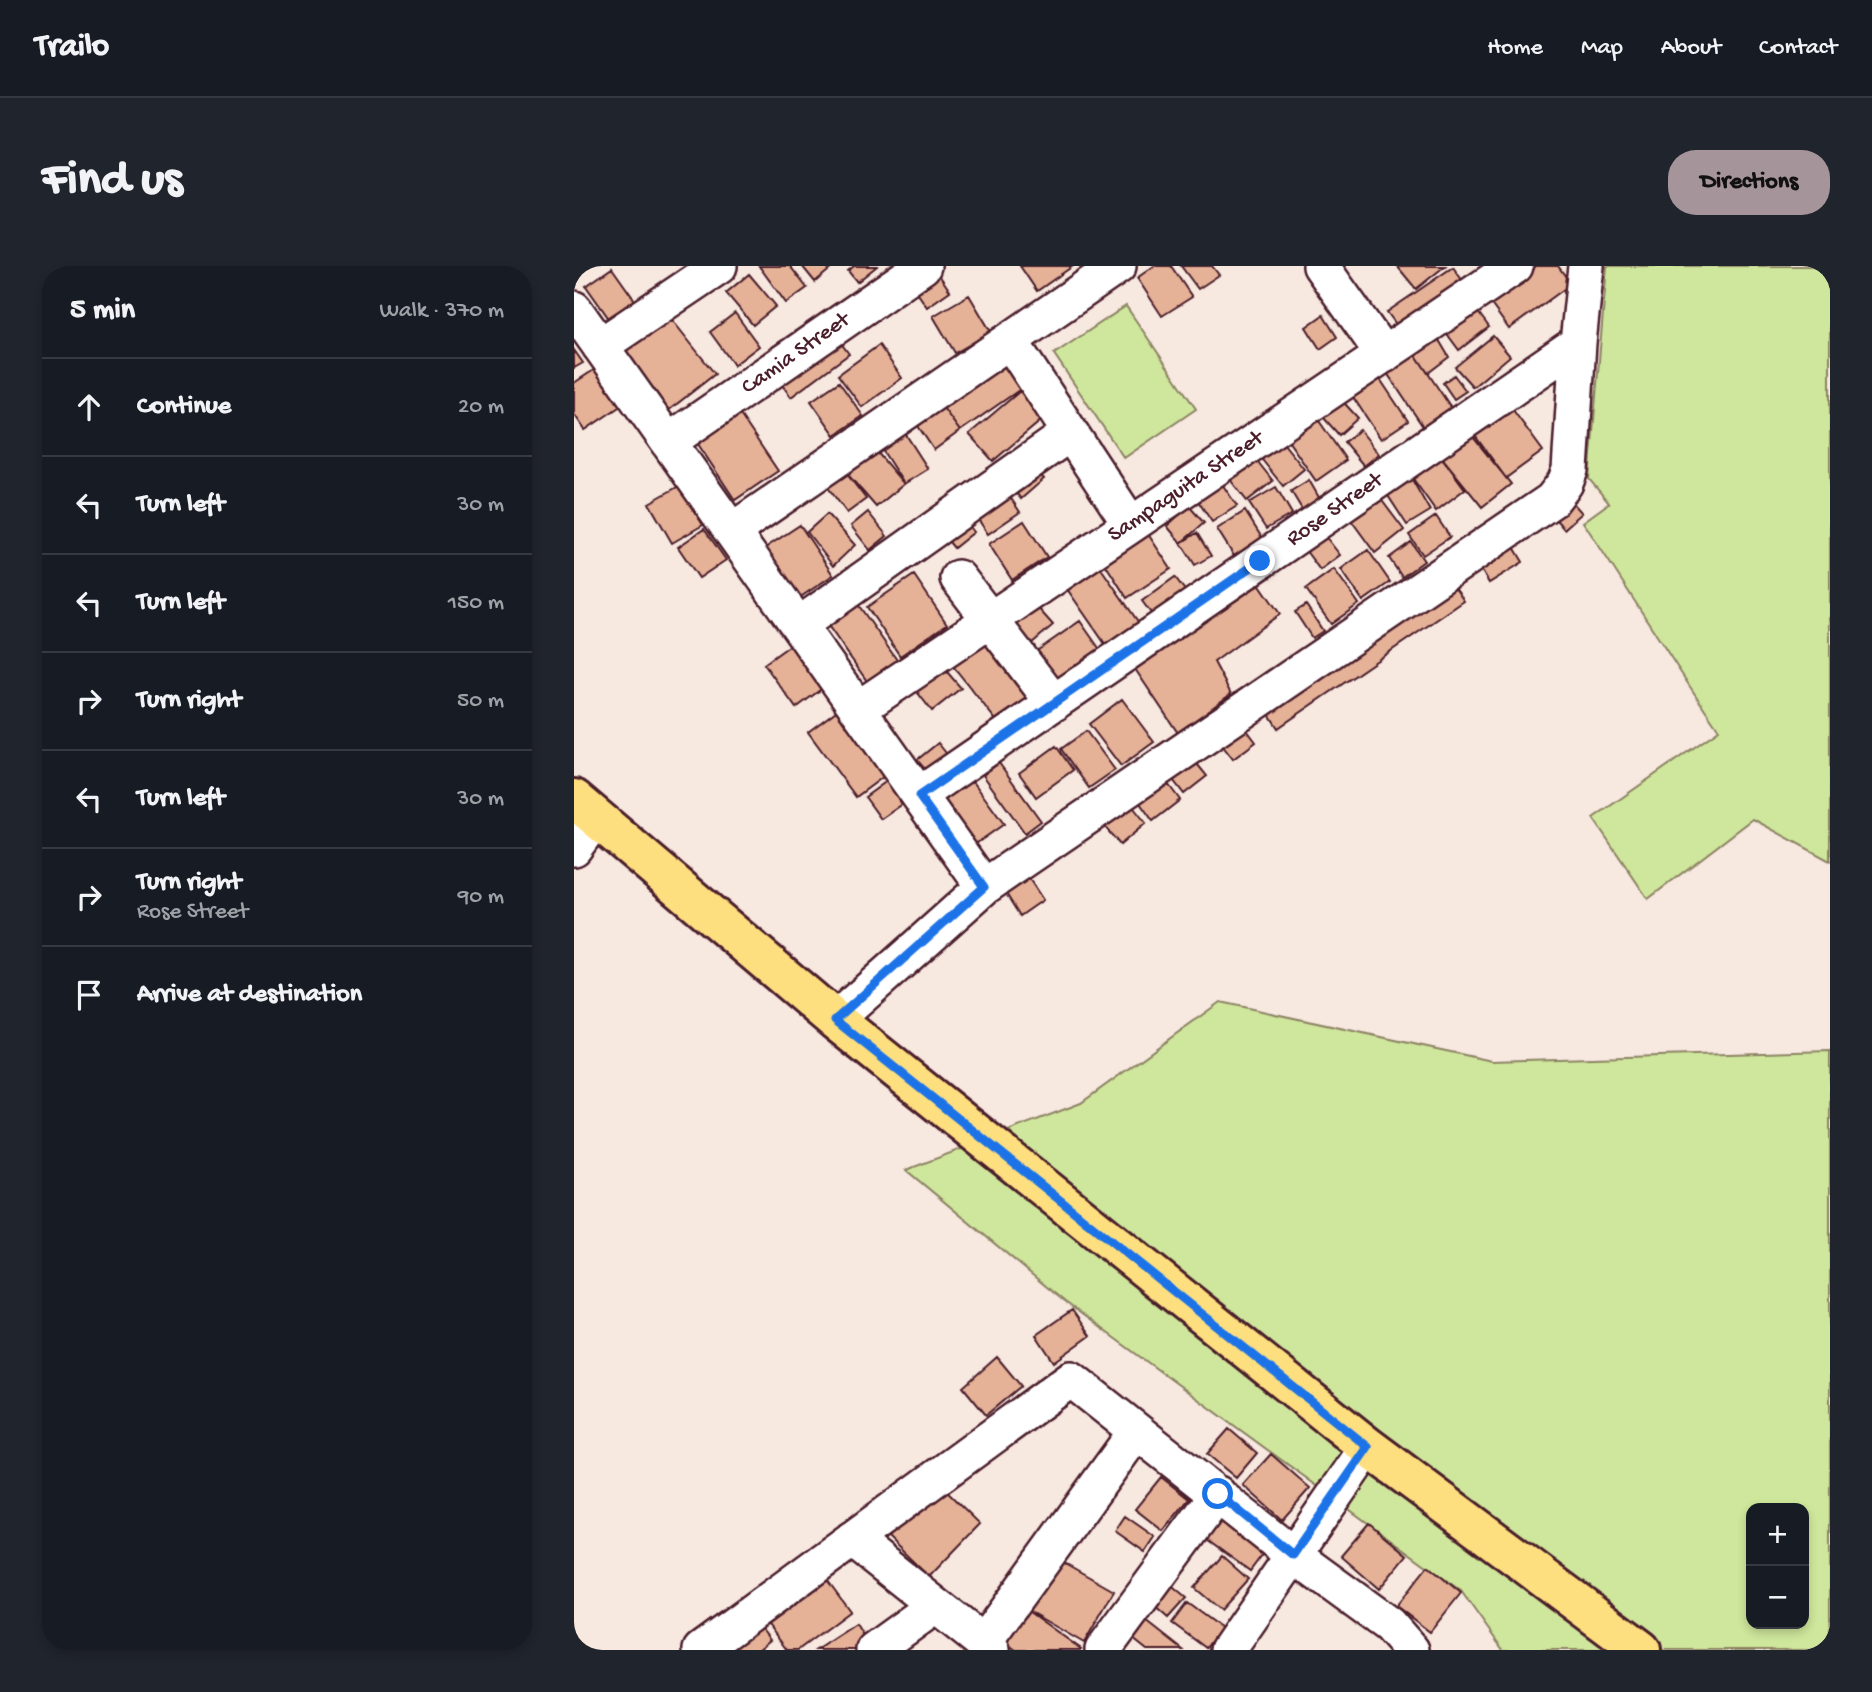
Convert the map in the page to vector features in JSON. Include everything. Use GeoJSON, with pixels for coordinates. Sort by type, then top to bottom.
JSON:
{"type":"FeatureCollection","features":[{"type":"Feature","properties":{"kind":"main road"},"geometry":{"type":"LineString","coordinates":[[585,808],[835,1020],[1368,1447],[1641,1650]]}},
{"type":"Feature","properties":{"kind":"street"},"geometry":{"type":"LineString","coordinates":[[600,346],[719,266]]}},
{"type":"Feature","properties":{"kind":"street","name":"Camia Street"},"geometry":{"type":"LineString","coordinates":[[668,442],[923,266]]}},
{"type":"Feature","properties":{"kind":"street"},"geometry":{"type":"LineString","coordinates":[[732,531],[1118,266]]}},
{"type":"Feature","properties":{"kind":"street"},"geometry":{"type":"LineString","coordinates":[[1321,266],[1384,355]]}},
{"type":"Feature","properties":{"kind":"street","name":"Sampaguita Street"},"geometry":{"type":"LineString","coordinates":[[858,709],[1515,266]]}},
{"type":"Feature","properties":{"kind":"street"},"geometry":{"type":"LineString","coordinates":[[835,1020],[984,887],[1552,500],[1566,483],[1570,470],[1586,266]]}},
{"type":"Feature","properties":{"kind":"street"},"geometry":{"type":"LineString","coordinates":[[574,309],[984,887]]}},
{"type":"Feature","properties":{"kind":"street"},"geometry":{"type":"LineString","coordinates":[[1010,341],[1131,525]]}},
{"type":"Feature","properties":{"kind":"street","name":"Rose Street"},"geometry":{"type":"LineString","coordinates":[[919,796],[1578,343]]}},
{"type":"Feature","properties":{"kind":"street"},"geometry":{"type":"LineString","coordinates":[[799,625],[1070,433]]}},
{"type":"Feature","properties":{"kind":"street"},"geometry":{"type":"LineString","coordinates":[[958,579],[1055,703]]}},
{"type":"Feature","properties":{"kind":"street"},"geometry":{"type":"LineString","coordinates":[[574,848],[585,808]]}},
{"type":"Feature","properties":{"kind":"street"},"geometry":{"type":"LineString","coordinates":[[701,1650],[1071,1379],[1293,1555],[1390,1642]]}},
{"type":"Feature","properties":{"kind":"street"},"geometry":{"type":"LineString","coordinates":[[852,1539],[987,1647],[1136,1432]]}},
{"type":"Feature","properties":{"kind":"street"},"geometry":{"type":"LineString","coordinates":[[1227,1650],[1368,1447]]}},
{"type":"Feature","properties":{"kind":"street"},"geometry":{"type":"LineString","coordinates":[[1104,1650],[1218,1494]]}},
{"type":"Feature","properties":{"kind":"street"},"geometry":{"type":"LineString","coordinates":[[874,1650],[935,1606]]}},
{"type":"Feature","properties":{"kind":"green space"},"geometry":{"type":"Polygon","coordinates":[[[1607,266],[1830,266],[1830,861],[1753,819],[1648,899],[1593,818],[1719,730],[1583,522],[1609,503],[1589,479],[1607,266]]]}},
{"type":"Feature","properties":{"kind":"green space"},"geometry":{"type":"Polygon","coordinates":[[[1126,306],[1196,409],[1124,458],[1054,354],[1126,306]]]}},
{"type":"Feature","properties":{"kind":"green space"},"geometry":{"type":"Polygon","coordinates":[[[1220,1002],[1492,1061],[1830,1051],[1830,1650],[1503,1650],[1461,1591],[1065,1302],[906,1170],[1081,1103],[1220,1002]]]}},
{"type":"Feature","properties":{"kind":"building"},"geometry":{"type":"Polygon","coordinates":[[[759,266],[790,266],[807,288],[786,303],[759,266]]]}},
{"type":"Feature","properties":{"kind":"building"},"geometry":{"type":"Polygon","coordinates":[[[802,266],[834,266],[815,282],[802,266]]]}},
{"type":"Feature","properties":{"kind":"building"},"geometry":{"type":"Polygon","coordinates":[[[854,266],[877,266],[857,282],[848,271],[854,266]]]}},
{"type":"Feature","properties":{"kind":"building"},"geometry":{"type":"Polygon","coordinates":[[[1020,266],[1073,266],[1037,291],[1020,266]]]}},
{"type":"Feature","properties":{"kind":"building"},"geometry":{"type":"Polygon","coordinates":[[[1154,266],[1171,266],[1192,297],[1162,316],[1137,278],[1154,266]]]}},
{"type":"Feature","properties":{"kind":"building"},"geometry":{"type":"Polygon","coordinates":[[[1181,266],[1212,266],[1219,275],[1198,289],[1181,266]]]}},
{"type":"Feature","properties":{"kind":"building"},"geometry":{"type":"Polygon","coordinates":[[[1397,266],[1445,266],[1416,289],[1397,266]]]}},
{"type":"Feature","properties":{"kind":"building"},"geometry":{"type":"Polygon","coordinates":[[[1535,266],[1558,266],[1571,284],[1509,329],[1488,300],[1535,266]]]}},
{"type":"Feature","properties":{"kind":"building"},"geometry":{"type":"Polygon","coordinates":[[[1453,267],[1464,283],[1398,327],[1387,312],[1453,267]]]}},
{"type":"Feature","properties":{"kind":"building"},"geometry":{"type":"Polygon","coordinates":[[[612,268],[636,302],[610,320],[586,286],[612,268]]]}},
{"type":"Feature","properties":{"kind":"building"},"geometry":{"type":"Polygon","coordinates":[[[935,269],[950,291],[927,307],[912,285],[935,269]]]}},
{"type":"Feature","properties":{"kind":"building"},"geometry":{"type":"Polygon","coordinates":[[[749,274],[776,306],[753,325],[726,293],[749,274]]]}},
{"type":"Feature","properties":{"kind":"building"},"geometry":{"type":"Polygon","coordinates":[[[969,295],[991,332],[955,353],[933,316],[969,295]]]}},
{"type":"Feature","properties":{"kind":"building"},"geometry":{"type":"Polygon","coordinates":[[[1469,300],[1489,327],[1459,350],[1439,323],[1469,300]]]}},
{"type":"Feature","properties":{"kind":"building"},"geometry":{"type":"Polygon","coordinates":[[[735,313],[759,346],[734,365],[710,332],[735,313]]]}},
{"type":"Feature","properties":{"kind":"building"},"geometry":{"type":"Polygon","coordinates":[[[1323,315],[1337,337],[1320,349],[1306,327],[1323,315]]]}},
{"type":"Feature","properties":{"kind":"building"},"geometry":{"type":"Polygon","coordinates":[[[669,316],[715,374],[664,414],[618,356],[669,316]]]}},
{"type":"Feature","properties":{"kind":"building"},"geometry":{"type":"Polygon","coordinates":[[[1433,330],[1449,357],[1428,373],[1409,345],[1433,330]]]}},
{"type":"Feature","properties":{"kind":"building"},"geometry":{"type":"Polygon","coordinates":[[[835,335],[849,354],[791,397],[777,378],[835,335]]]}},
{"type":"Feature","properties":{"kind":"building"},"geometry":{"type":"Polygon","coordinates":[[[1493,336],[1510,356],[1473,387],[1455,367],[1493,336]]]}},
{"type":"Feature","properties":{"kind":"building"},"geometry":{"type":"Polygon","coordinates":[[[879,345],[902,378],[862,407],[838,375],[879,345]]]}},
{"type":"Feature","properties":{"kind":"building"},"geometry":{"type":"Polygon","coordinates":[[[1409,345],[1454,412],[1426,431],[1381,364],[1409,345]]]}},
{"type":"Feature","properties":{"kind":"building"},"geometry":{"type":"Polygon","coordinates":[[[574,350],[583,363],[574,368],[574,350]]]}},
{"type":"Feature","properties":{"kind":"building"},"geometry":{"type":"Polygon","coordinates":[[[1003,361],[1022,388],[960,431],[941,405],[1003,361]]]}},
{"type":"Feature","properties":{"kind":"building"},"geometry":{"type":"Polygon","coordinates":[[[597,368],[622,405],[585,430],[574,414],[574,383],[597,368]]]}},
{"type":"Feature","properties":{"kind":"building"},"geometry":{"type":"Polygon","coordinates":[[[1376,373],[1408,421],[1381,439],[1349,391],[1376,373]]]}},
{"type":"Feature","properties":{"kind":"building"},"geometry":{"type":"Polygon","coordinates":[[[1454,375],[1466,391],[1454,399],[1443,383],[1454,375]]]}},
{"type":"Feature","properties":{"kind":"building"},"geometry":{"type":"Polygon","coordinates":[[[839,382],[863,416],[835,435],[811,401],[839,382]]]}},
{"type":"Feature","properties":{"kind":"building"},"geometry":{"type":"Polygon","coordinates":[[[1020,391],[1043,419],[993,461],[969,434],[1020,391]]]}},
{"type":"Feature","properties":{"kind":"building"},"geometry":{"type":"Polygon","coordinates":[[[1335,393],[1358,418],[1339,435],[1316,409],[1335,393]]]}},
{"type":"Feature","properties":{"kind":"building"},"geometry":{"type":"Polygon","coordinates":[[[941,405],[960,431],[934,450],[916,423],[941,405]]]}},
{"type":"Feature","properties":{"kind":"building"},"geometry":{"type":"Polygon","coordinates":[[[1510,406],[1543,451],[1506,478],[1473,433],[1510,406]]]}},
{"type":"Feature","properties":{"kind":"building"},"geometry":{"type":"Polygon","coordinates":[[[737,410],[778,471],[735,500],[694,438],[737,410]]]}},
{"type":"Feature","properties":{"kind":"building"},"geometry":{"type":"Polygon","coordinates":[[[1317,418],[1346,460],[1316,481],[1287,439],[1317,418]]]}},
{"type":"Feature","properties":{"kind":"building"},"geometry":{"type":"Polygon","coordinates":[[[903,430],[928,469],[904,484],[879,445],[903,430]]]}},
{"type":"Feature","properties":{"kind":"building"},"geometry":{"type":"Polygon","coordinates":[[[1360,430],[1379,454],[1364,466],[1344,442],[1360,430]]]}},
{"type":"Feature","properties":{"kind":"building"},"geometry":{"type":"Polygon","coordinates":[[[1469,432],[1511,484],[1482,507],[1440,455],[1469,432]]]}},
{"type":"Feature","properties":{"kind":"building"},"geometry":{"type":"Polygon","coordinates":[[[1276,434],[1304,469],[1283,486],[1255,451],[1276,434]]]}},
{"type":"Feature","properties":{"kind":"building"},"geometry":{"type":"Polygon","coordinates":[[[871,445],[904,484],[876,507],[843,469],[871,445]]]}},
{"type":"Feature","properties":{"kind":"building"},"geometry":{"type":"Polygon","coordinates":[[[1440,455],[1465,489],[1436,511],[1411,476],[1440,455]]]}},
{"type":"Feature","properties":{"kind":"building"},"geometry":{"type":"Polygon","coordinates":[[[1254,457],[1273,481],[1247,501],[1228,477],[1254,457]]]}},
{"type":"Feature","properties":{"kind":"building"},"geometry":{"type":"Polygon","coordinates":[[[1032,465],[1044,479],[1021,499],[1009,485],[1032,465]]]}},
{"type":"Feature","properties":{"kind":"building"},"geometry":{"type":"Polygon","coordinates":[[[843,469],[866,499],[847,513],[824,482],[843,469]]]}},
{"type":"Feature","properties":{"kind":"building"},"geometry":{"type":"Polygon","coordinates":[[[1410,476],[1430,511],[1407,525],[1385,491],[1410,476]]]}},
{"type":"Feature","properties":{"kind":"building"},"geometry":{"type":"Polygon","coordinates":[[[1218,478],[1237,506],[1212,522],[1194,495],[1218,478]]]}},
{"type":"Feature","properties":{"kind":"building"},"geometry":{"type":"Polygon","coordinates":[[[1309,480],[1321,501],[1303,511],[1291,491],[1309,480]]]}},
{"type":"Feature","properties":{"kind":"building"},"geometry":{"type":"Polygon","coordinates":[[[1002,485],[1020,512],[988,534],[970,507],[1002,485]]]}},
{"type":"Feature","properties":{"kind":"building"},"geometry":{"type":"Polygon","coordinates":[[[679,486],[703,525],[672,543],[649,503],[679,486]]]}},
{"type":"Feature","properties":{"kind":"building"},"geometry":{"type":"Polygon","coordinates":[[[1276,487],[1292,514],[1266,529],[1249,503],[1276,487]]]}},
{"type":"Feature","properties":{"kind":"building"},"geometry":{"type":"Polygon","coordinates":[[[1564,493],[1582,513],[1564,529],[1546,508],[1564,493]]]}},
{"type":"Feature","properties":{"kind":"building"},"geometry":{"type":"Polygon","coordinates":[[[1380,498],[1404,530],[1375,553],[1351,520],[1380,498]]]}},
{"type":"Feature","properties":{"kind":"building"},"geometry":{"type":"Polygon","coordinates":[[[1189,506],[1204,523],[1181,543],[1167,526],[1189,506]]]}},
{"type":"Feature","properties":{"kind":"building"},"geometry":{"type":"Polygon","coordinates":[[[1245,511],[1262,538],[1234,556],[1217,529],[1245,511]]]}},
{"type":"Feature","properties":{"kind":"building"},"geometry":{"type":"Polygon","coordinates":[[[868,512],[887,536],[870,550],[851,526],[868,512]]]}},
{"type":"Feature","properties":{"kind":"building"},"geometry":{"type":"Polygon","coordinates":[[[827,514],[855,545],[833,566],[807,532],[827,514]]]}},
{"type":"Feature","properties":{"kind":"building"},"geometry":{"type":"Polygon","coordinates":[[[960,514],[974,532],[954,548],[939,530],[960,514]]]}},
{"type":"Feature","properties":{"kind":"building"},"geometry":{"type":"Polygon","coordinates":[[[1436,516],[1450,537],[1423,555],[1409,535],[1436,516]]]}},
{"type":"Feature","properties":{"kind":"building"},"geometry":{"type":"Polygon","coordinates":[[[1024,521],[1047,557],[1012,580],[989,544],[1024,521]]]}},
{"type":"Feature","properties":{"kind":"building"},"geometry":{"type":"Polygon","coordinates":[[[800,525],[833,575],[799,598],[765,548],[800,525]]]}},
{"type":"Feature","properties":{"kind":"building"},"geometry":{"type":"Polygon","coordinates":[[[704,529],[726,560],[699,578],[678,547],[704,529]]]}},
{"type":"Feature","properties":{"kind":"building"},"geometry":{"type":"Polygon","coordinates":[[[1146,531],[1171,569],[1127,598],[1102,559],[1146,531]]]}},
{"type":"Feature","properties":{"kind":"building"},"geometry":{"type":"Polygon","coordinates":[[[1322,532],[1340,555],[1320,570],[1303,547],[1322,532]]]}},
{"type":"Feature","properties":{"kind":"building"},"geometry":{"type":"Polygon","coordinates":[[[1197,533],[1211,556],[1195,565],[1181,543],[1197,533]]]}},
{"type":"Feature","properties":{"kind":"building"},"geometry":{"type":"Polygon","coordinates":[[[1508,537],[1523,562],[1489,583],[1474,558],[1508,537]]]}},
{"type":"Feature","properties":{"kind":"building"},"geometry":{"type":"Polygon","coordinates":[[[1411,542],[1424,561],[1402,577],[1389,558],[1411,542]]]}},
{"type":"Feature","properties":{"kind":"building"},"geometry":{"type":"Polygon","coordinates":[[[1368,550],[1390,582],[1363,601],[1341,569],[1368,550]]]}},
{"type":"Feature","properties":{"kind":"building"},"geometry":{"type":"Polygon","coordinates":[[[1098,564],[1141,626],[1108,648],[1065,586],[1098,564]]]}},
{"type":"Feature","properties":{"kind":"building"},"geometry":{"type":"Polygon","coordinates":[[[1334,569],[1359,604],[1331,624],[1306,589],[1334,569]]]}},
{"type":"Feature","properties":{"kind":"building"},"geometry":{"type":"Polygon","coordinates":[[[914,575],[947,624],[900,656],[867,607],[914,575]]]}},
{"type":"Feature","properties":{"kind":"building"},"geometry":{"type":"Polygon","coordinates":[[[1446,575],[1464,601],[1278,728],[1261,702],[1446,575]]]}},
{"type":"Feature","properties":{"kind":"building"},"geometry":{"type":"Polygon","coordinates":[[[1175,577],[1189,596],[1156,620],[1142,601],[1175,577]]]}},
{"type":"Feature","properties":{"kind":"building"},"geometry":{"type":"Polygon","coordinates":[[[1256,579],[1280,614],[1214,662],[1231,694],[1178,733],[1135,669],[1256,579]]]}},
{"type":"Feature","properties":{"kind":"building"},"geometry":{"type":"Polygon","coordinates":[[[1029,598],[1053,625],[1024,650],[1000,624],[1029,598]]]}},
{"type":"Feature","properties":{"kind":"building"},"geometry":{"type":"Polygon","coordinates":[[[857,603],[899,663],[869,684],[827,624],[857,603]]]}},
{"type":"Feature","properties":{"kind":"building"},"geometry":{"type":"Polygon","coordinates":[[[1306,605],[1323,631],[1312,638],[1295,612],[1306,605]]]}},
{"type":"Feature","properties":{"kind":"building"},"geometry":{"type":"Polygon","coordinates":[[[1080,621],[1101,651],[1052,685],[1031,655],[1080,621]]]}},
{"type":"Feature","properties":{"kind":"building"},"geometry":{"type":"Polygon","coordinates":[[[989,637],[1035,695],[999,724],[953,666],[989,637]]]}},
{"type":"Feature","properties":{"kind":"building"},"geometry":{"type":"Polygon","coordinates":[[[796,641],[828,684],[796,708],[764,664],[796,641]]]}},
{"type":"Feature","properties":{"kind":"building"},"geometry":{"type":"Polygon","coordinates":[[[942,666],[961,688],[932,711],[914,688],[942,666]]]}},
{"type":"Feature","properties":{"kind":"building"},"geometry":{"type":"Polygon","coordinates":[[[1122,699],[1154,742],[1121,766],[1089,724],[1122,699]]]}},
{"type":"Feature","properties":{"kind":"building"},"geometry":{"type":"Polygon","coordinates":[[[843,706],[891,771],[856,797],[808,732],[843,706]]]}},
{"type":"Feature","properties":{"kind":"building"},"geometry":{"type":"Polygon","coordinates":[[[1241,722],[1256,742],[1233,759],[1218,740],[1241,722]]]}},
{"type":"Feature","properties":{"kind":"building"},"geometry":{"type":"Polygon","coordinates":[[[1086,731],[1115,770],[1089,788],[1061,749],[1086,731]]]}},
{"type":"Feature","properties":{"kind":"building"},"geometry":{"type":"Polygon","coordinates":[[[938,743],[950,758],[930,775],[917,760],[938,743]]]}},
{"type":"Feature","properties":{"kind":"building"},"geometry":{"type":"Polygon","coordinates":[[[1056,746],[1073,770],[1036,797],[1019,773],[1056,746]]]}},
{"type":"Feature","properties":{"kind":"building"},"geometry":{"type":"Polygon","coordinates":[[[1193,759],[1207,776],[1184,794],[1170,776],[1193,759]]]}},
{"type":"Feature","properties":{"kind":"building"},"geometry":{"type":"Polygon","coordinates":[[[999,763],[1041,821],[1025,833],[983,775],[999,763]]]}},
{"type":"Feature","properties":{"kind":"building"},"geometry":{"type":"Polygon","coordinates":[[[969,776],[1004,824],[974,845],[940,797],[969,776]]]}},
{"type":"Feature","properties":{"kind":"building"},"geometry":{"type":"Polygon","coordinates":[[[1162,776],[1180,800],[1153,821],[1135,796],[1162,776]]]}},
{"type":"Feature","properties":{"kind":"building"},"geometry":{"type":"Polygon","coordinates":[[[891,778],[907,801],[881,819],[865,797],[891,778]]]}},
{"type":"Feature","properties":{"kind":"building"},"geometry":{"type":"Polygon","coordinates":[[[1126,798],[1146,823],[1120,845],[1099,820],[1126,798]]]}},
{"type":"Feature","properties":{"kind":"building"},"geometry":{"type":"Polygon","coordinates":[[[1028,877],[1043,900],[1020,916],[1005,892],[1028,877]]]}},
{"type":"Feature","properties":{"kind":"building"},"geometry":{"type":"Polygon","coordinates":[[[1072,1310],[1090,1336],[1054,1362],[1036,1335],[1072,1310]]]}},
{"type":"Feature","properties":{"kind":"building"},"geometry":{"type":"Polygon","coordinates":[[[997,1357],[1021,1386],[986,1415],[963,1387],[997,1357]]]}},
{"type":"Feature","properties":{"kind":"building"},"geometry":{"type":"Polygon","coordinates":[[[1229,1429],[1257,1453],[1236,1478],[1207,1454],[1229,1429]]]}},
{"type":"Feature","properties":{"kind":"building"},"geometry":{"type":"Polygon","coordinates":[[[1271,1454],[1310,1488],[1282,1520],[1243,1485],[1271,1454]]]}},
{"type":"Feature","properties":{"kind":"building"},"geometry":{"type":"Polygon","coordinates":[[[1161,1477],[1189,1499],[1163,1531],[1135,1509],[1161,1477]]]}},
{"type":"Feature","properties":{"kind":"building"},"geometry":{"type":"Polygon","coordinates":[[[939,1484],[980,1524],[929,1577],[888,1537],[939,1484]]]}},
{"type":"Feature","properties":{"kind":"building"},"geometry":{"type":"Polygon","coordinates":[[[1211,1506],[1268,1547],[1250,1571],[1193,1530],[1211,1506]]]}},
{"type":"Feature","properties":{"kind":"building"},"geometry":{"type":"Polygon","coordinates":[[[1125,1516],[1155,1537],[1145,1552],[1115,1531],[1125,1516]]]}},
{"type":"Feature","properties":{"kind":"building"},"geometry":{"type":"Polygon","coordinates":[[[1369,1523],[1407,1555],[1379,1589],[1341,1556],[1369,1523]]]}},
{"type":"Feature","properties":{"kind":"building"},"geometry":{"type":"Polygon","coordinates":[[[1222,1556],[1248,1579],[1220,1610],[1194,1588],[1222,1556]]]}},
{"type":"Feature","properties":{"kind":"building"},"geometry":{"type":"Polygon","coordinates":[[[1054,1557],[1114,1591],[1084,1643],[1025,1609],[1054,1557]]]}},
{"type":"Feature","properties":{"kind":"building"},"geometry":{"type":"Polygon","coordinates":[[[1428,1566],[1461,1593],[1430,1632],[1396,1606],[1428,1566]]]}},
{"type":"Feature","properties":{"kind":"building"},"geometry":{"type":"Polygon","coordinates":[[[825,1577],[850,1611],[798,1650],[787,1650],[766,1622],[825,1577]]]}},
{"type":"Feature","properties":{"kind":"building"},"geometry":{"type":"Polygon","coordinates":[[[1163,1579],[1186,1598],[1168,1618],[1146,1599],[1163,1579]]]}},
{"type":"Feature","properties":{"kind":"building"},"geometry":{"type":"Polygon","coordinates":[[[1187,1603],[1221,1628],[1206,1648],[1172,1623],[1187,1603]]]}},
{"type":"Feature","properties":{"kind":"building"},"geometry":{"type":"Polygon","coordinates":[[[1025,1609],[1081,1649],[1016,1650],[1002,1640],[1025,1609]]]}},
{"type":"Feature","properties":{"kind":"building"},"geometry":{"type":"Polygon","coordinates":[[[1141,1617],[1183,1650],[1147,1650],[1127,1634],[1141,1617]]]}},
{"type":"Feature","properties":{"kind":"building"},"geometry":{"type":"Polygon","coordinates":[[[754,1619],[770,1640],[758,1650],[715,1650],[754,1619]]]}},
{"type":"Feature","properties":{"kind":"building"},"geometry":{"type":"Polygon","coordinates":[[[856,1624],[867,1642],[855,1650],[816,1650],[856,1624]]]}},
{"type":"Feature","properties":{"kind":"route"},"geometry":{"type":"LineString","coordinates":[[1218,1494],[1293,1555],[1368,1447],[835,1020],[984,887],[919,796],[1260,561]]}}]}
